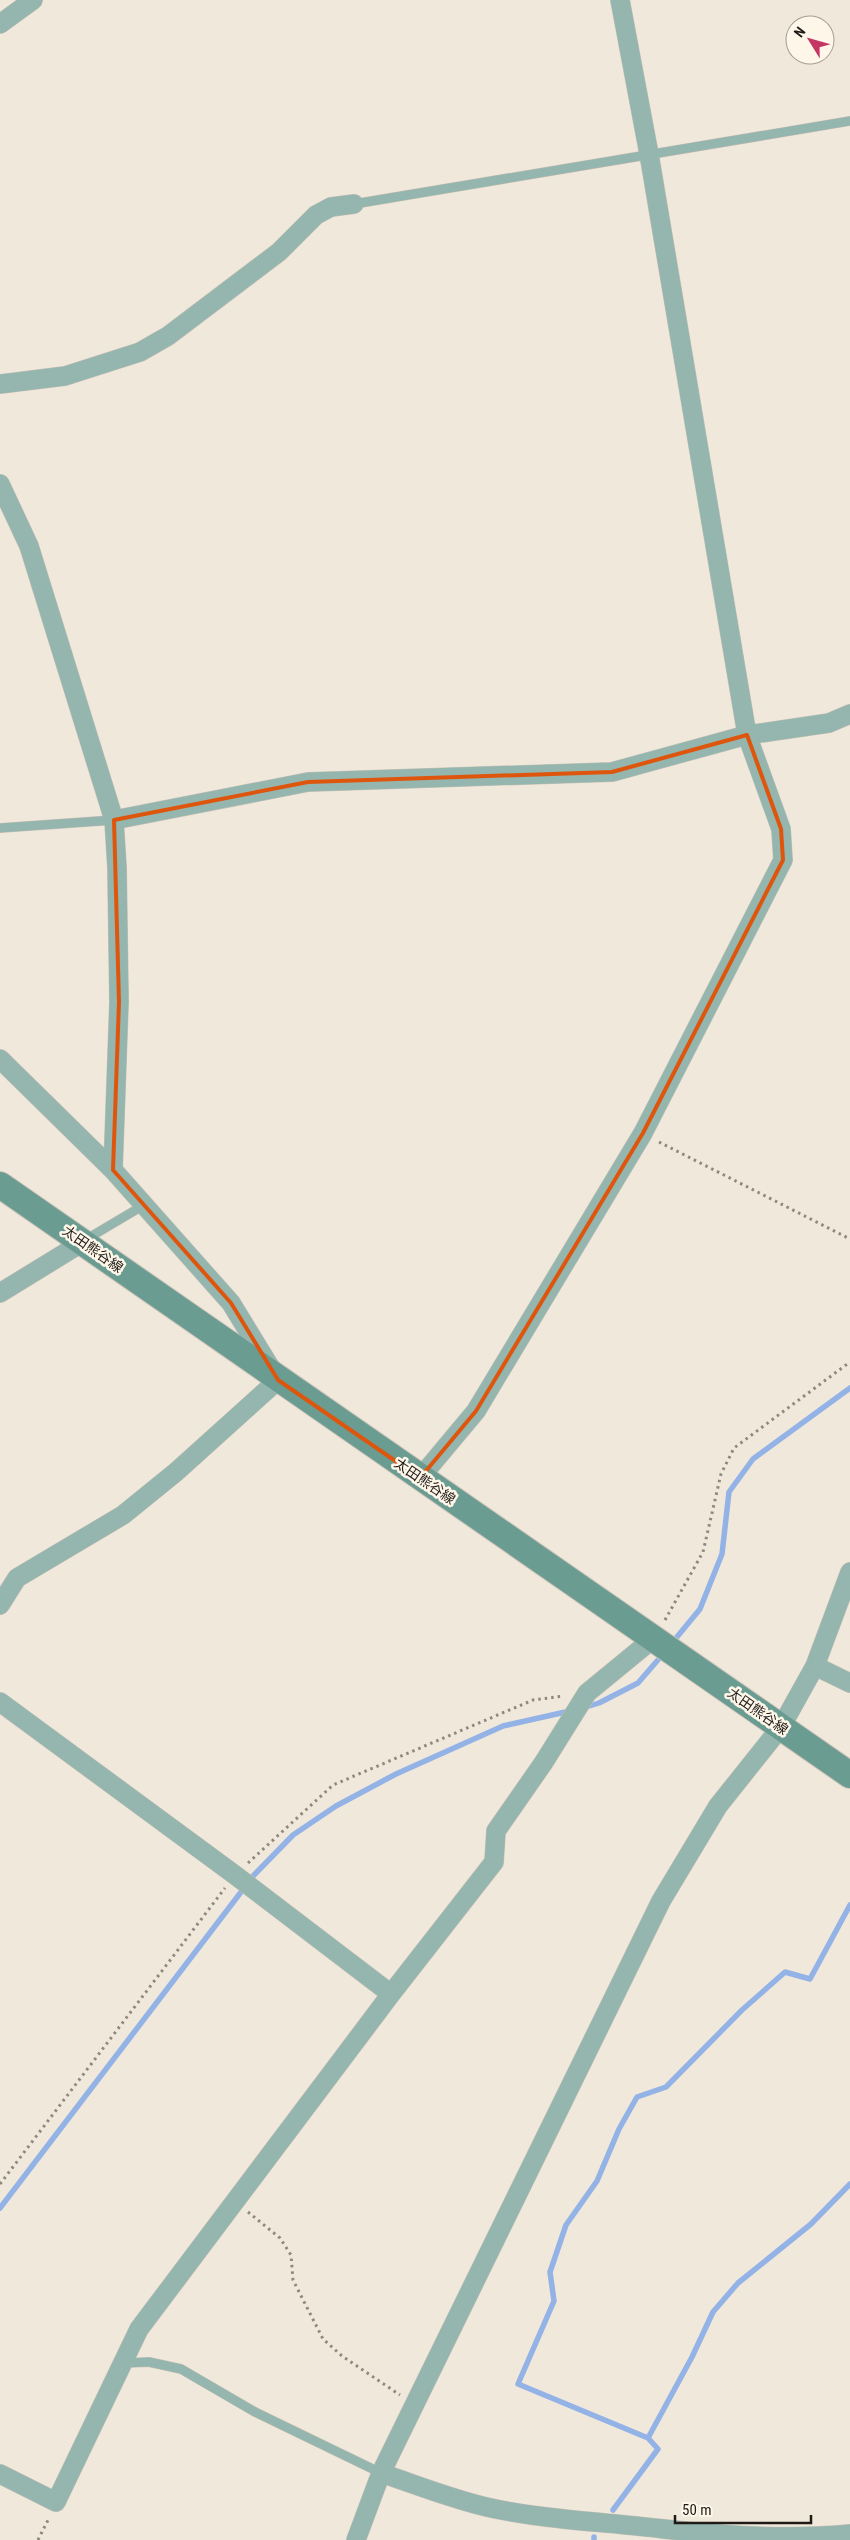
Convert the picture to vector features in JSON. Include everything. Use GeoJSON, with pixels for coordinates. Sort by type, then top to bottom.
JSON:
{"type":"FeatureCollection","features":[{"type":"Feature","properties":{"kind":"main road","name":"太田熊谷線"},"geometry":{"type":"LineString","coordinates":[[0,1185],[278,1380],[663,1644],[850,1775]]}},
{"type":"Feature","properties":{"kind":"street"},"geometry":{"type":"LineString","coordinates":[[0,24],[32,0]]}},
{"type":"Feature","properties":{"kind":"street"},"geometry":{"type":"LineString","coordinates":[[420,1478],[476,1411],[642,1133],[783,860],[781,829],[747,735],[649,154],[620,0]]}},
{"type":"Feature","properties":{"kind":"street"},"geometry":{"type":"LineString","coordinates":[[0,384],[65,376],[140,352],[168,336],[279,252],[316,215],[331,207],[354,204]]}},
{"type":"Feature","properties":{"kind":"street"},"geometry":{"type":"LineString","coordinates":[[0,484],[29,546],[114,820],[117,868],[119,1002],[113,1170]]}},
{"type":"Feature","properties":{"kind":"street"},"geometry":{"type":"LineString","coordinates":[[114,820],[308,782],[612,772],[747,735],[829,723],[850,714]]}},
{"type":"Feature","properties":{"kind":"street"},"geometry":{"type":"LineString","coordinates":[[0,1058],[113,1170],[231,1302],[278,1380],[176,1472],[123,1515],[17,1578],[0,1605]]}},
{"type":"Feature","properties":{"kind":"street"},"geometry":{"type":"LineString","coordinates":[[0,1293],[83,1242]]}},
{"type":"Feature","properties":{"kind":"street"},"geometry":{"type":"LineString","coordinates":[[356,2540],[382,2474],[661,1901],[718,1806],[781,1727],[815,1666],[850,1572]]}},
{"type":"Feature","properties":{"kind":"street"},"geometry":{"type":"LineString","coordinates":[[0,2474],[56,2502],[139,2329],[391,1994],[494,1862],[496,1831],[544,1762],[587,1693],[663,1644]]}},
{"type":"Feature","properties":{"kind":"street"},"geometry":{"type":"LineString","coordinates":[[815,1666],[850,1683]]}},
{"type":"Feature","properties":{"kind":"street"},"geometry":{"type":"LineString","coordinates":[[0,1702],[235,1875],[391,1994]]}},
{"type":"Feature","properties":{"kind":"street"},"geometry":{"type":"LineString","coordinates":[[382,2474],[490,2508],[588,2523],[636,2525],[750,2540],[805,2539],[850,2534]]}},
{"type":"Feature","properties":{"kind":"lane"},"geometry":{"type":"LineString","coordinates":[[354,204],[850,121]]}},
{"type":"Feature","properties":{"kind":"lane"},"geometry":{"type":"LineString","coordinates":[[0,828],[114,820]]}},
{"type":"Feature","properties":{"kind":"lane"},"geometry":{"type":"LineString","coordinates":[[83,1242],[144,1205]]}},
{"type":"Feature","properties":{"kind":"lane"},"geometry":{"type":"LineString","coordinates":[[124,2363],[149,2362],[181,2369],[254,2412],[382,2474]]}},
{"type":"Feature","properties":{"kind":"path"},"geometry":{"type":"LineString","coordinates":[[642,1133],[850,1239]]}},
{"type":"Feature","properties":{"kind":"path"},"geometry":{"type":"LineString","coordinates":[[663,1644],[703,1552],[721,1474],[734,1448],[850,1362]]}},
{"type":"Feature","properties":{"kind":"path"},"geometry":{"type":"LineString","coordinates":[[235,2201],[280,2238],[291,2255],[293,2280],[323,2340],[342,2356],[415,2406]]}},
{"type":"Feature","properties":{"kind":"path"},"geometry":{"type":"LineString","coordinates":[[38,2540],[56,2502]]}},
{"type":"Feature","properties":{"kind":"highlighted area"},"geometry":{"type":"Polygon","coordinates":[[[747,735],[781,829],[783,860],[643,1133],[476,1411],[420,1478],[278,1380],[231,1303],[113,1170],[119,1002],[114,820],[308,782],[612,772],[747,735]]]}},
{"type":"Feature","properties":{"kind":"waterway"},"geometry":{"type":"LineString","coordinates":[[672,1643],[700,1609],[722,1554],[729,1492],[753,1459],[850,1388]]}},
{"type":"Feature","properties":{"kind":"waterway"},"geometry":{"type":"LineString","coordinates":[[583,1708],[599,1703],[638,1683],[663,1654]]}},
{"type":"Feature","properties":{"kind":"waterway"},"geometry":{"type":"LineString","coordinates":[[0,2208],[254,1875],[293,1835],[336,1806],[396,1774],[503,1726],[570,1711]]}},
{"type":"Feature","properties":{"kind":"waterway"},"geometry":{"type":"LineString","coordinates":[[613,2510],[658,2449],[648,2438],[518,2384],[554,2301],[550,2272],[566,2225],[597,2181],[619,2129],[637,2097],[666,2087],[742,2010],[785,1972],[810,1979],[850,1905]]}},
{"type":"Feature","properties":{"kind":"waterway"},"geometry":{"type":"LineString","coordinates":[[648,2438],[692,2357],[713,2312],[738,2283],[811,2224],[850,2184]]}}]}
